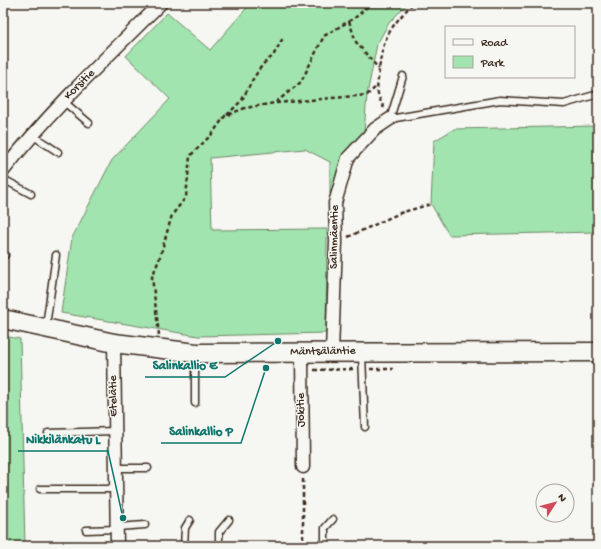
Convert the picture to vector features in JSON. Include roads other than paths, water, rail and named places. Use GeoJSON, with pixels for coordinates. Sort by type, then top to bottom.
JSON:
{"type":"FeatureCollection","features":[{"type":"Feature","properties":{"kind":"street","name":"Korsitie"},"geometry":{"type":"LineString","coordinates":[[3,170],[63,101],[161,3]]}},
{"type":"Feature","properties":{"kind":"street","name":"Salinmäentie"},"geometry":{"type":"LineString","coordinates":[[332,352],[336,242],[335,203],[348,158],[375,129],[390,119]]}},
{"type":"Feature","properties":{"kind":"street","name":"Mäntsäläntie"},"geometry":{"type":"LineString","coordinates":[[3,319],[114,343],[196,353],[598,352]]}},
{"type":"Feature","properties":{"kind":"street","name":"Etelätie"},"geometry":{"type":"LineString","coordinates":[[114,343],[117,546]]}},
{"type":"Feature","properties":{"kind":"street","name":"Jokitie"},"geometry":{"type":"LineString","coordinates":[[302,353],[302,467]]}},
{"type":"Feature","properties":{"kind":"lane"},"geometry":{"type":"LineString","coordinates":[[403,76],[390,119],[500,100],[564,104],[598,94]]}},
{"type":"Feature","properties":{"kind":"lane"},"geometry":{"type":"LineString","coordinates":[[63,101],[89,123]]}},
{"type":"Feature","properties":{"kind":"lane"},"geometry":{"type":"LineString","coordinates":[[32,135],[58,152]]}},
{"type":"Feature","properties":{"kind":"lane"},"geometry":{"type":"LineString","coordinates":[[3,179],[31,194]]}},
{"type":"Feature","properties":{"kind":"lane"},"geometry":{"type":"LineString","coordinates":[[46,328],[56,255]]}},
{"type":"Feature","properties":{"kind":"lane"},"geometry":{"type":"LineString","coordinates":[[362,352],[365,426]]}},
{"type":"Feature","properties":{"kind":"lane"},"geometry":{"type":"LineString","coordinates":[[195,403],[196,353]]}},
{"type":"Feature","properties":{"kind":"lane"},"geometry":{"type":"LineString","coordinates":[[48,433],[115,431]]}},
{"type":"Feature","properties":{"kind":"lane"},"geometry":{"type":"LineString","coordinates":[[116,468],[148,468]]}},
{"type":"Feature","properties":{"kind":"lane"},"geometry":{"type":"LineString","coordinates":[[40,489],[116,489]]}},
{"type":"Feature","properties":{"kind":"lane"},"geometry":{"type":"LineString","coordinates":[[325,546],[325,528],[333,519]]}},
{"type":"Feature","properties":{"kind":"lane"},"geometry":{"type":"LineString","coordinates":[[184,546],[185,528],[190,520]]}},
{"type":"Feature","properties":{"kind":"lane"},"geometry":{"type":"LineString","coordinates":[[219,546],[219,532],[229,520]]}},
{"type":"Feature","properties":{"kind":"lane"},"geometry":{"type":"LineString","coordinates":[[86,530],[145,525]]}},
{"type":"Feature","properties":{"kind":"place","name":"Salinkallio E"},"geometry":{"type":"Point","coordinates":[278,341]}},
{"type":"Feature","properties":{"kind":"place","name":"Salinkallio P"},"geometry":{"type":"Point","coordinates":[266,368]}},
{"type":"Feature","properties":{"kind":"place","name":"Nikkilänkatu L"},"geometry":{"type":"Point","coordinates":[123,518]}}]}
